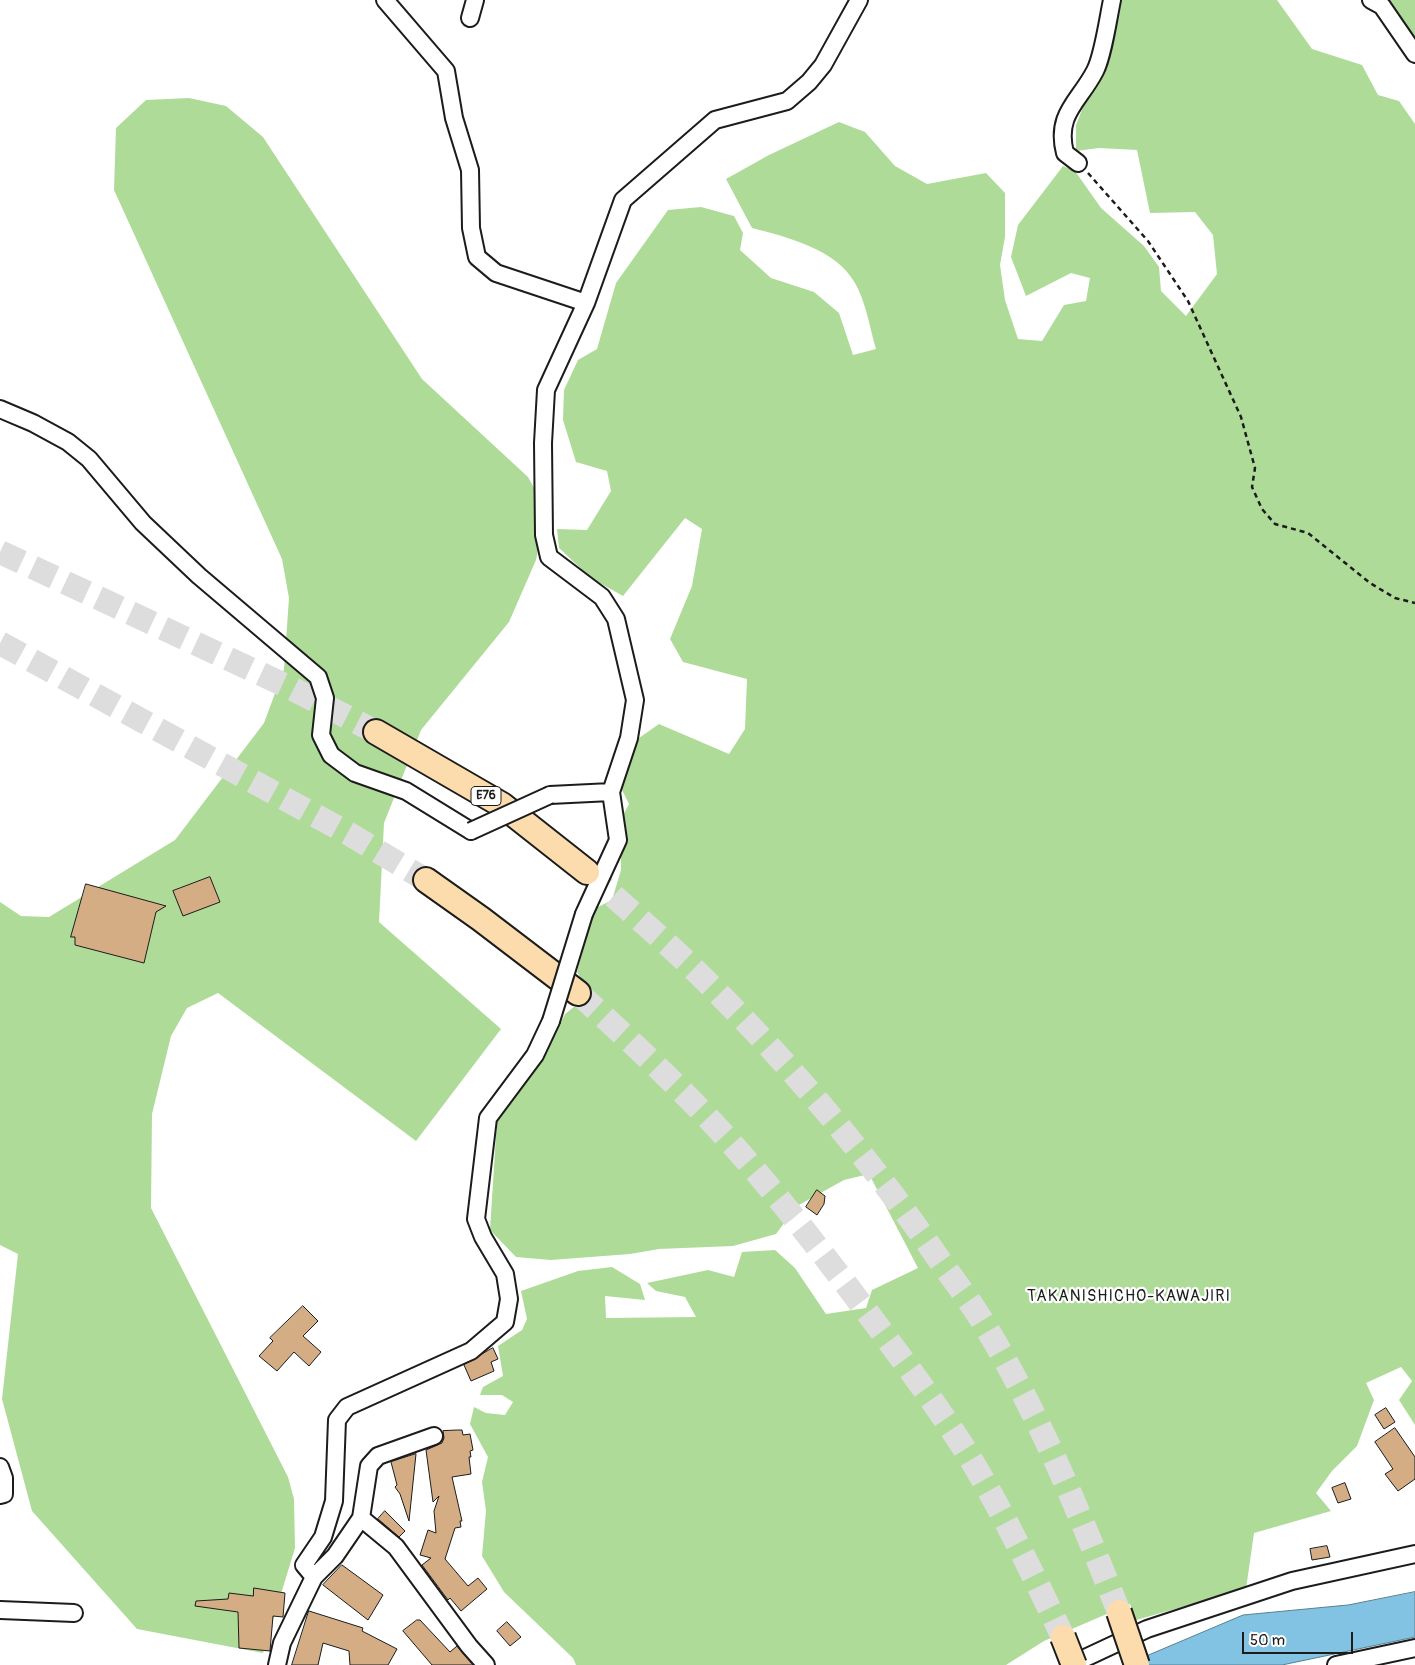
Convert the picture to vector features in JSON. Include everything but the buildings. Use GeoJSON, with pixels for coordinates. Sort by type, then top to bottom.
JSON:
{"type":"FeatureCollection","features":[{"type":"Feature","properties":{"kind":"highway","name":"E76"},"geometry":{"type":"LineString","coordinates":[[376,732],[502,806],[587,872]]}},
{"type":"Feature","properties":{"kind":"highway"},"geometry":{"type":"LineString","coordinates":[[426,880],[481,918],[578,994]]}},
{"type":"Feature","properties":{"kind":"highway"},"geometry":{"type":"LineString","coordinates":[[1119,1612],[1137,1665]]}},
{"type":"Feature","properties":{"kind":"highway"},"geometry":{"type":"LineString","coordinates":[[1064,1637],[1074,1665]]}},
{"type":"Feature","properties":{"kind":"street"},"geometry":{"type":"LineString","coordinates":[[385,0],[446,71],[454,118],[470,170],[471,228],[477,257],[496,273],[586,303]]}},
{"type":"Feature","properties":{"kind":"street"},"geometry":{"type":"LineString","coordinates":[[470,18],[474,0]]}},
{"type":"Feature","properties":{"kind":"street"},"geometry":{"type":"LineString","coordinates":[[314,1577],[304,1565],[323,1536],[334,1501],[337,1420],[347,1407],[471,1351],[506,1322],[509,1299],[505,1274],[483,1237],[476,1219],[488,1118],[536,1056],[551,1022],[584,914],[618,840],[610,792],[628,738],[635,700],[616,619],[602,598],[549,557],[544,535],[546,390],[586,303],[623,200],[714,120],[787,101],[823,65],[859,0]]}},
{"type":"Feature","properties":{"kind":"street"},"geometry":{"type":"LineString","coordinates":[[1078,163],[1065,153],[1060,136],[1067,112],[1096,70],[1112,0]]}},
{"type":"Feature","properties":{"kind":"street"},"geometry":{"type":"LineString","coordinates":[[1372,0],[1382,6],[1415,54]]}},
{"type":"Feature","properties":{"kind":"street"},"geometry":{"type":"LineString","coordinates":[[0,409],[33,423],[68,442],[90,459],[143,523],[192,570],[318,677],[325,698],[321,735],[331,756],[355,773],[406,791],[471,831],[550,795],[610,792]]}},
{"type":"Feature","properties":{"kind":"street"},"geometry":{"type":"LineString","coordinates":[[277,1665],[282,1643],[314,1577],[335,1556],[361,1518],[369,1466],[378,1456],[434,1436]]}},
{"type":"Feature","properties":{"kind":"street"},"geometry":{"type":"LineString","coordinates":[[0,1467],[4,1478],[4,1494],[0,1494]]}},
{"type":"Feature","properties":{"kind":"street"},"geometry":{"type":"LineString","coordinates":[[361,1518],[396,1547],[469,1646],[486,1665]]}},
{"type":"Feature","properties":{"kind":"street"},"geometry":{"type":"LineString","coordinates":[[1070,1665],[1147,1629],[1292,1581],[1415,1554]]}},
{"type":"Feature","properties":{"kind":"street"},"geometry":{"type":"LineString","coordinates":[[0,1610],[74,1613]]}},
{"type":"Feature","properties":{"kind":"street"},"geometry":{"type":"LineString","coordinates":[[1336,1665],[1415,1648]]}},
{"type":"Feature","properties":{"kind":"path"},"geometry":{"type":"LineString","coordinates":[[1078,163],[1104,188],[1148,241],[1188,301],[1241,417],[1255,468],[1252,486],[1262,509],[1275,524],[1308,533],[1370,583],[1386,593],[1395,598],[1415,603]]}},
{"type":"Feature","properties":{"kind":"green space"},"geometry":{"type":"Polygon","coordinates":[[[1116,0],[1277,0],[1312,49],[1362,65],[1378,95],[1399,101],[1415,124],[1415,1425],[1399,1400],[1412,1381],[1401,1367],[1366,1383],[1374,1400],[1357,1446],[1332,1471],[1316,1493],[1331,1511],[1254,1533],[1246,1589],[1136,1620],[1130,1604],[1044,1641],[1006,1665],[576,1665],[573,1658],[504,1592],[482,1556],[486,1511],[482,1482],[488,1457],[470,1424],[474,1407],[486,1413],[505,1415],[513,1402],[502,1395],[480,1395],[483,1387],[503,1376],[498,1346],[522,1330],[527,1319],[521,1291],[578,1271],[612,1267],[640,1284],[645,1300],[605,1296],[606,1318],[696,1317],[685,1297],[656,1291],[647,1283],[708,1270],[734,1277],[742,1252],[775,1250],[795,1268],[826,1314],[866,1308],[872,1290],[918,1268],[869,1174],[844,1180],[797,1206],[776,1234],[733,1246],[659,1249],[630,1254],[551,1260],[516,1257],[490,1230],[497,1120],[542,1060],[565,1014],[579,1003],[586,987],[577,972],[594,909],[612,900],[621,870],[620,821],[629,804],[619,784],[639,738],[659,724],[729,754],[745,729],[747,679],[683,662],[670,639],[692,586],[702,529],[685,518],[623,596],[591,578],[559,548],[557,529],[587,530],[611,491],[607,471],[576,462],[563,420],[564,390],[578,360],[597,349],[616,283],[668,210],[701,207],[734,216],[743,233],[740,250],[771,278],[814,292],[839,313],[853,355],[876,349],[862,299],[847,271],[836,261],[810,246],[752,228],[726,179],[769,155],[839,122],[865,132],[895,166],[927,184],[986,173],[1005,193],[1005,237],[1000,265],[1005,300],[1018,339],[1042,341],[1064,305],[1086,301],[1090,278],[1071,273],[1026,296],[1011,257],[1018,225],[1063,166],[1075,171],[1101,208],[1144,246],[1159,267],[1161,291],[1186,316],[1217,274],[1213,235],[1195,212],[1150,213],[1137,150],[1099,148],[1076,151],[1076,125],[1090,89],[1116,0]]]}},
{"type":"Feature","properties":{"kind":"green space"},"geometry":{"type":"Polygon","coordinates":[[[1388,0],[1415,0],[1415,47],[1411,44],[1388,0]]]}},
{"type":"Feature","properties":{"kind":"green space"},"geometry":{"type":"Polygon","coordinates":[[[189,98],[226,106],[263,137],[422,379],[528,477],[546,509],[536,560],[509,622],[421,730],[384,823],[379,922],[501,1029],[416,1141],[218,993],[187,1008],[171,1036],[152,1114],[151,1208],[288,1477],[294,1499],[295,1548],[263,1653],[137,1629],[32,1511],[2,1399],[18,1254],[0,1245],[0,902],[21,916],[49,917],[175,840],[264,723],[284,669],[289,598],[282,559],[114,190],[116,128],[146,100],[189,98]]]}},
{"type":"Feature","properties":{"kind":"water"},"geometry":{"type":"Polygon","coordinates":[[[1415,1592],[1415,1637],[1282,1665],[1125,1665],[1243,1615],[1348,1605],[1415,1592]]]}},
{"type":"Feature","properties":{"kind":"tunnel"},"geometry":{"type":"LineString","coordinates":[[0,552],[293,689],[376,732]]}},
{"type":"Feature","properties":{"kind":"tunnel"},"geometry":{"type":"LineString","coordinates":[[0,643],[351,835],[426,880]]}},
{"type":"Feature","properties":{"kind":"tunnel"},"geometry":{"type":"LineString","coordinates":[[587,872],[692,967],[769,1046],[829,1114],[912,1221],[976,1311],[1002,1354],[1039,1426],[1073,1499],[1119,1612]]}},
{"type":"Feature","properties":{"kind":"tunnel"},"geometry":{"type":"LineString","coordinates":[[578,993],[662,1071],[710,1120],[753,1168],[834,1268],[933,1402],[967,1453],[1005,1521],[1063,1637]]}},
{"type":"Feature","properties":{"kind":"district","name":"TAKANISHICHO-KAWAJIRI"},"geometry":{"type":"Point","coordinates":[1129,1297]}}]}
